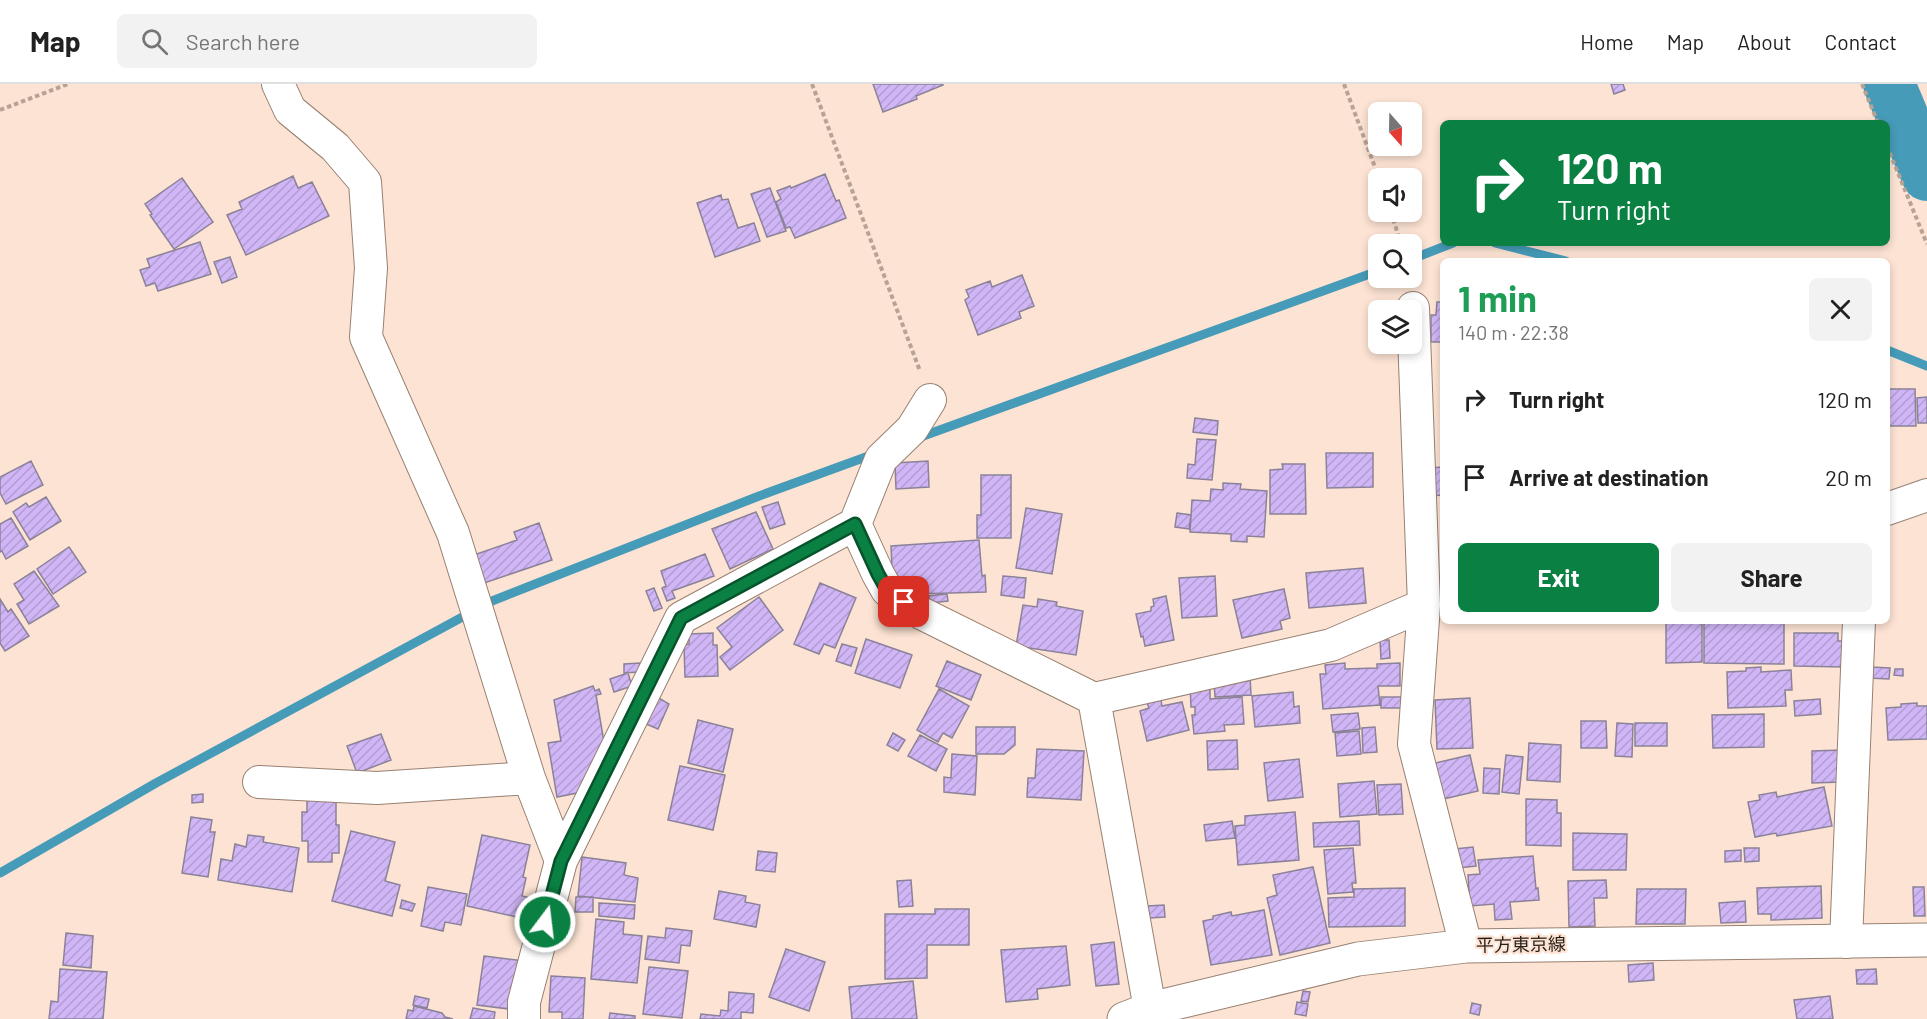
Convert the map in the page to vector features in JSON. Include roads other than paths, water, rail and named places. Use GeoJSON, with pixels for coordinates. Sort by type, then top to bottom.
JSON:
{"type":"FeatureCollection","features":[{"type":"Feature","properties":{"kind":"main road","name":"平方東京線"},"geometry":{"type":"LineString","coordinates":[[1137,1014],[1189,1009],[1358,959],[1466,946],[1927,940]]}},
{"type":"Feature","properties":{"kind":"street"},"geometry":{"type":"LineString","coordinates":[[278,84],[290,110],[335,147],[364,182],[370,268],[366,337],[453,533],[528,778],[561,861]]}},
{"type":"Feature","properties":{"kind":"street"},"geometry":{"type":"LineString","coordinates":[[1415,354],[1425,606],[1414,744],[1466,946]]}},
{"type":"Feature","properties":{"kind":"street"},"geometry":{"type":"LineString","coordinates":[[524,1019],[524,1002],[561,861],[681,618],[855,524],[881,459],[912,429],[930,400]]}},
{"type":"Feature","properties":{"kind":"street"},"geometry":{"type":"LineString","coordinates":[[1890,508],[1927,495]]}},
{"type":"Feature","properties":{"kind":"street"},"geometry":{"type":"LineString","coordinates":[[855,524],[887,590],[921,613],[1094,699],[1331,645],[1425,606]]}},
{"type":"Feature","properties":{"kind":"street"},"geometry":{"type":"LineString","coordinates":[[1846,942],[1859,624]]}},
{"type":"Feature","properties":{"kind":"street"},"geometry":{"type":"LineString","coordinates":[[1094,699],[1137,1014]]}},
{"type":"Feature","properties":{"kind":"street"},"geometry":{"type":"LineString","coordinates":[[259,782],[377,789],[528,778]]}},
{"type":"Feature","properties":{"kind":"waterway"},"geometry":{"type":"LineString","coordinates":[[1889,84],[1927,175]]}},
{"type":"Feature","properties":{"kind":"waterway"},"geometry":{"type":"LineString","coordinates":[[1422,255],[1445,246]]}},
{"type":"Feature","properties":{"kind":"waterway"},"geometry":{"type":"LineString","coordinates":[[1507,246],[1554,258]]}},
{"type":"Feature","properties":{"kind":"waterway"},"geometry":{"type":"LineString","coordinates":[[915,439],[1368,275]]}},
{"type":"Feature","properties":{"kind":"waterway"},"geometry":{"type":"LineString","coordinates":[[1890,351],[1927,366]]}},
{"type":"Feature","properties":{"kind":"waterway"},"geometry":{"type":"LineString","coordinates":[[0,873],[156,783],[492,601],[759,496],[874,454]]}}]}
